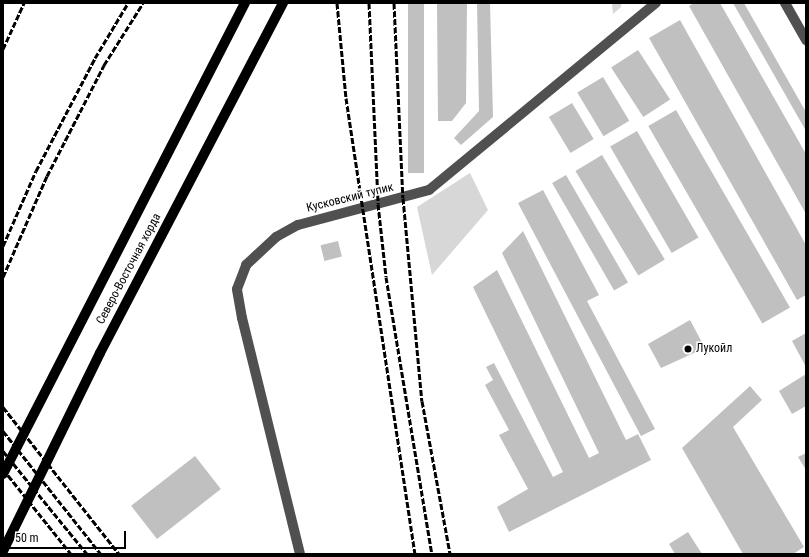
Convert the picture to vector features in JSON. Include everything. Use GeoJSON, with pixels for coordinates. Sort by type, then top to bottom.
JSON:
{"type":"FeatureCollection","features":[{"type":"Feature","properties":{"kind":"main road","name":"Северо-Восточная хорда"},"geometry":{"type":"LineString","coordinates":[[3,474],[245,3]]}},
{"type":"Feature","properties":{"kind":"main road","name":"Северо-Восточная хорда"},"geometry":{"type":"LineString","coordinates":[[3,551],[100,353],[283,3]]}},
{"type":"Feature","properties":{"kind":"street","name":"Кусковский тупик"},"geometry":{"type":"LineString","coordinates":[[300,554],[242,318],[237,289],[246,265],[276,237],[298,226],[429,190],[656,3]]}},
{"type":"Feature","properties":{"kind":"street"},"geometry":{"type":"LineString","coordinates":[[785,3],[806,40]]}},
{"type":"Feature","properties":{"kind":"shaded area"},"geometry":{"type":"Polygon","coordinates":[[[612,3],[621,3],[621,7],[613,14],[612,3]]]}},
{"type":"Feature","properties":{"kind":"shaded area"},"geometry":{"type":"Polygon","coordinates":[[[470,173],[488,210],[432,275],[417,207],[470,173]]]}},
{"type":"Feature","properties":{"kind":"building"},"geometry":{"type":"Polygon","coordinates":[[[408,3],[424,3],[424,173],[408,173],[408,3]]]}},
{"type":"Feature","properties":{"kind":"building"},"geometry":{"type":"Polygon","coordinates":[[[437,3],[467,3],[466,103],[452,121],[438,121],[437,3]]]}},
{"type":"Feature","properties":{"kind":"building"},"geometry":{"type":"Polygon","coordinates":[[[477,3],[490,3],[493,117],[461,145],[454,138],[479,111],[477,3]]]}},
{"type":"Feature","properties":{"kind":"building"},"geometry":{"type":"Polygon","coordinates":[[[694,3],[720,3],[806,154],[806,214],[689,6],[694,3]]]}},
{"type":"Feature","properties":{"kind":"building"},"geometry":{"type":"Polygon","coordinates":[[[733,3],[744,3],[806,112],[806,131],[733,3]]]}},
{"type":"Feature","properties":{"kind":"building"},"geometry":{"type":"Polygon","coordinates":[[[680,20],[806,245],[806,295],[797,300],[649,38],[680,20]]]}},
{"type":"Feature","properties":{"kind":"building"},"geometry":{"type":"Polygon","coordinates":[[[638,50],[670,99],[643,117],[611,67],[638,50]]]}},
{"type":"Feature","properties":{"kind":"building"},"geometry":{"type":"Polygon","coordinates":[[[603,77],[629,121],[604,136],[577,92],[603,77]]]}},
{"type":"Feature","properties":{"kind":"building"},"geometry":{"type":"Polygon","coordinates":[[[572,103],[594,139],[570,153],[549,117],[572,103]]]}},
{"type":"Feature","properties":{"kind":"building"},"geometry":{"type":"Polygon","coordinates":[[[676,110],[790,307],[762,323],[648,126],[676,110]]]}},
{"type":"Feature","properties":{"kind":"building"},"geometry":{"type":"Polygon","coordinates":[[[637,131],[698,238],[672,253],[610,146],[637,131]]]}},
{"type":"Feature","properties":{"kind":"building"},"geometry":{"type":"Polygon","coordinates":[[[602,155],[665,260],[638,276],[575,171],[602,155]]]}},
{"type":"Feature","properties":{"kind":"building"},"geometry":{"type":"Polygon","coordinates":[[[566,175],[628,282],[614,290],[552,183],[566,175]]]}},
{"type":"Feature","properties":{"kind":"building"},"geometry":{"type":"Polygon","coordinates":[[[543,190],[599,295],[587,301],[655,429],[641,436],[518,203],[543,190]]]}},
{"type":"Feature","properties":{"kind":"building"},"geometry":{"type":"Polygon","coordinates":[[[523,231],[626,440],[638,434],[651,460],[509,532],[497,507],[528,489],[499,435],[509,430],[485,385],[493,380],[486,367],[494,363],[553,477],[563,472],[473,287],[497,270],[589,458],[599,453],[502,253],[523,231]]]}},
{"type":"Feature","properties":{"kind":"building"},"geometry":{"type":"Polygon","coordinates":[[[338,241],[342,257],[324,261],[321,245],[338,241]]]}},
{"type":"Feature","properties":{"kind":"building"},"geometry":{"type":"Polygon","coordinates":[[[690,320],[705,348],[661,368],[648,344],[690,320]]]}},
{"type":"Feature","properties":{"kind":"building"},"geometry":{"type":"Polygon","coordinates":[[[806,333],[806,367],[792,341],[806,333]]]}},
{"type":"Feature","properties":{"kind":"building"},"geometry":{"type":"Polygon","coordinates":[[[806,374],[806,406],[792,414],[779,391],[806,374]]]}},
{"type":"Feature","properties":{"kind":"building"},"geometry":{"type":"Polygon","coordinates":[[[750,386],[762,400],[733,427],[804,547],[793,554],[743,554],[682,448],[750,386]]]}},
{"type":"Feature","properties":{"kind":"building"},"geometry":{"type":"Polygon","coordinates":[[[806,453],[806,470],[798,457],[806,453]]]}},
{"type":"Feature","properties":{"kind":"building"},"geometry":{"type":"Polygon","coordinates":[[[195,456],[221,489],[157,539],[131,506],[195,456]]]}},
{"type":"Feature","properties":{"kind":"building"},"geometry":{"type":"Polygon","coordinates":[[[688,532],[702,554],[675,554],[669,544],[688,532]]]}},
{"type":"Feature","properties":{"kind":"railway"},"geometry":{"type":"LineString","coordinates":[[3,49],[24,3]]}},
{"type":"Feature","properties":{"kind":"railway"},"geometry":{"type":"LineString","coordinates":[[3,246],[36,171],[95,58],[128,3]]}},
{"type":"Feature","properties":{"kind":"railway"},"geometry":{"type":"LineString","coordinates":[[3,277],[47,176],[104,65],[143,3]]}},
{"type":"Feature","properties":{"kind":"railway"},"geometry":{"type":"LineString","coordinates":[[337,3],[346,98],[415,554]]}},
{"type":"Feature","properties":{"kind":"railway"},"geometry":{"type":"LineString","coordinates":[[369,3],[378,204],[386,277],[432,554]]}},
{"type":"Feature","properties":{"kind":"railway"},"geometry":{"type":"LineString","coordinates":[[394,3],[403,198],[422,401],[450,554]]}},
{"type":"Feature","properties":{"kind":"railway"},"geometry":{"type":"LineString","coordinates":[[3,407],[119,554]]}},
{"type":"Feature","properties":{"kind":"railway"},"geometry":{"type":"LineString","coordinates":[[3,431],[101,554]]}},
{"type":"Feature","properties":{"kind":"railway"},"geometry":{"type":"LineString","coordinates":[[3,451],[87,554]]}},
{"type":"Feature","properties":{"kind":"railway"},"geometry":{"type":"LineString","coordinates":[[3,469],[71,554]]}},
{"type":"Feature","properties":{"kind":"place","name":"Лукойл"},"geometry":{"type":"Point","coordinates":[688,349]}}]}
